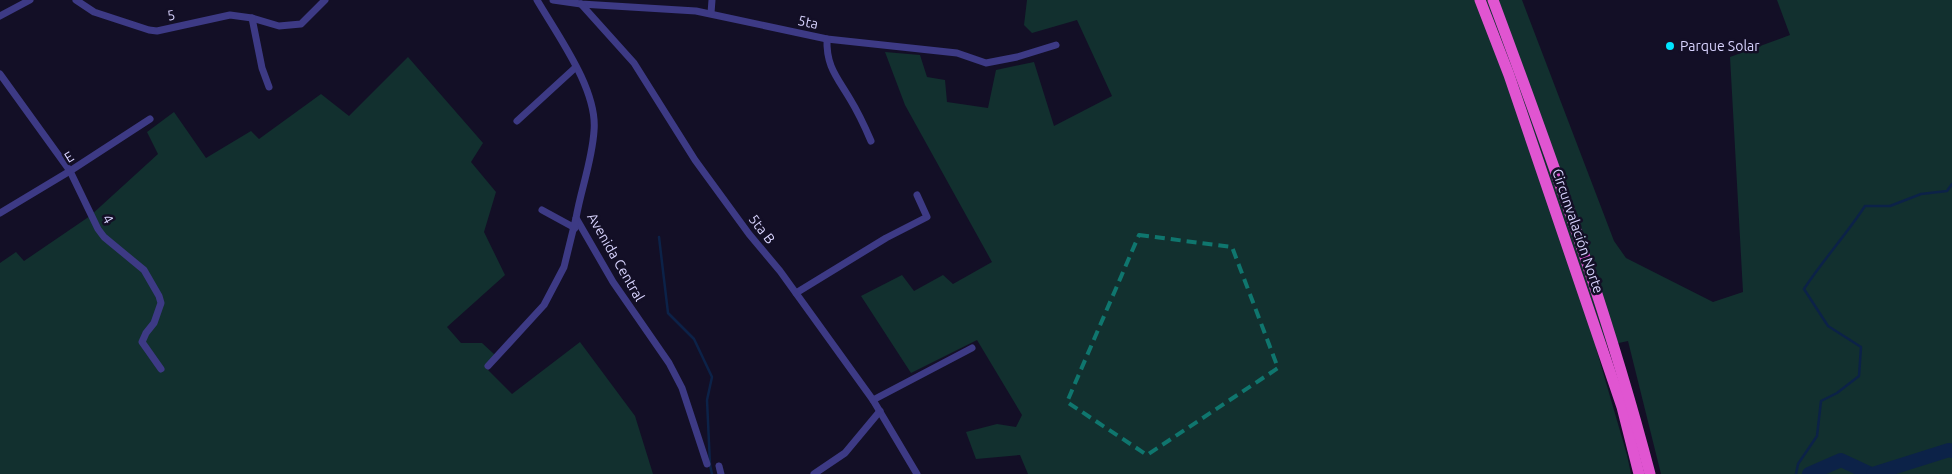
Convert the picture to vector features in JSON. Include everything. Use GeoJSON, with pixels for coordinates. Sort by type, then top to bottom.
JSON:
{"type":"FeatureCollection","features":[{"type":"Feature","properties":{"kind":"highway","name":"Circunvalación Norte"},"geometry":{"type":"LineString","coordinates":[[1480,0],[1509,75],[1622,407],[1639,474]]}},
{"type":"Feature","properties":{"kind":"highway","name":"Circunvalación Norte"},"geometry":{"type":"LineString","coordinates":[[1493,0],[1555,166],[1632,403],[1650,474]]}},
{"type":"Feature","properties":{"kind":"street"},"geometry":{"type":"LineString","coordinates":[[0,16],[30,0]]}},
{"type":"Feature","properties":{"kind":"street","name":"5"},"geometry":{"type":"LineString","coordinates":[[76,0],[94,12],[157,31],[230,15],[252,18],[278,26],[300,24],[325,0]]}},
{"type":"Feature","properties":{"kind":"street","name":"Avenida Central"},"geometry":{"type":"LineString","coordinates":[[537,0],[576,67],[586,86],[594,108],[595,129],[592,148],[576,218],[613,282],[669,363],[682,388],[707,464]]}},
{"type":"Feature","properties":{"kind":"street","name":"5ta"},"geometry":{"type":"LineString","coordinates":[[553,0],[581,4],[696,10],[827,38],[957,53],[986,64],[1056,45]]}},
{"type":"Feature","properties":{"kind":"street"},"geometry":{"type":"LineString","coordinates":[[711,13],[712,0]]}},
{"type":"Feature","properties":{"kind":"street","name":"5ta B"},"geometry":{"type":"LineString","coordinates":[[581,4],[634,63],[695,160],[749,234],[796,293],[873,400],[917,474]]}},
{"type":"Feature","properties":{"kind":"street"},"geometry":{"type":"LineString","coordinates":[[252,18],[262,68],[269,87]]}},
{"type":"Feature","properties":{"kind":"street"},"geometry":{"type":"LineString","coordinates":[[827,38],[830,67],[850,98],[871,141]]}},
{"type":"Feature","properties":{"kind":"street"},"geometry":{"type":"LineString","coordinates":[[517,121],[576,67]]}},
{"type":"Feature","properties":{"kind":"street","name":"4"},"geometry":{"type":"LineString","coordinates":[[0,74],[70,171],[98,229],[108,241],[144,270],[159,296],[161,303],[154,323],[142,342],[162,369]]}},
{"type":"Feature","properties":{"kind":"street"},"geometry":{"type":"LineString","coordinates":[[0,88],[8,84]]}},
{"type":"Feature","properties":{"kind":"street","name":"E"},"geometry":{"type":"LineString","coordinates":[[0,213],[70,171],[150,119]]}},
{"type":"Feature","properties":{"kind":"street"},"geometry":{"type":"LineString","coordinates":[[796,293],[886,238],[927,217],[917,195]]}},
{"type":"Feature","properties":{"kind":"street"},"geometry":{"type":"LineString","coordinates":[[542,210],[575,228]]}},
{"type":"Feature","properties":{"kind":"street"},"geometry":{"type":"LineString","coordinates":[[488,366],[544,306],[564,267],[576,218]]}},
{"type":"Feature","properties":{"kind":"street"},"geometry":{"type":"LineString","coordinates":[[873,400],[972,348]]}},
{"type":"Feature","properties":{"kind":"street"},"geometry":{"type":"LineString","coordinates":[[814,474],[845,453],[880,411]]}},
{"type":"Feature","properties":{"kind":"street"},"geometry":{"type":"LineString","coordinates":[[719,466],[722,474]]}},
{"type":"Feature","properties":{"kind":"highlighted area"},"geometry":{"type":"Polygon","coordinates":[[[1139,235],[1232,247],[1278,368],[1147,455],[1067,402],[1139,235]]]}},
{"type":"Feature","properties":{"kind":"green space"},"geometry":{"type":"Polygon","coordinates":[[[1027,0],[1522,0],[1614,241],[1626,258],[1713,302],[1743,292],[1730,57],[1790,35],[1777,0],[1952,0],[1952,474],[1661,474],[1628,341],[1596,348],[1631,474],[1028,474],[1020,455],[976,459],[966,432],[997,424],[1016,427],[1022,415],[977,340],[911,373],[861,296],[902,275],[914,291],[943,275],[953,284],[992,262],[905,105],[885,52],[920,55],[927,77],[945,80],[947,102],[988,108],[996,70],[1034,62],[1054,126],[1112,96],[1077,20],[1032,33],[1024,25],[1027,0]]]}},
{"type":"Feature","properties":{"kind":"green space"},"geometry":{"type":"Polygon","coordinates":[[[408,57],[483,143],[471,162],[496,192],[484,232],[505,275],[447,327],[461,343],[482,343],[495,355],[486,368],[512,394],[580,342],[635,416],[653,474],[0,474],[0,263],[16,252],[24,261],[90,216],[158,154],[147,132],[174,112],[206,158],[251,131],[259,139],[321,94],[349,116],[408,57]]]}},
{"type":"Feature","properties":{"kind":"waterway"},"geometry":{"type":"LineString","coordinates":[[1796,474],[1798,464],[1817,436],[1821,401],[1837,393],[1859,376],[1861,347],[1828,326],[1804,289],[1865,206],[1890,206],[1921,194],[1947,191],[1952,184]]}},
{"type":"Feature","properties":{"kind":"waterway"},"geometry":{"type":"LineString","coordinates":[[659,237],[668,313],[694,339],[712,377],[707,400],[712,474]]}},
{"type":"Feature","properties":{"kind":"waterway"},"geometry":{"type":"LineString","coordinates":[[1873,474],[1949,450],[1952,451]]}},
{"type":"Feature","properties":{"kind":"waterway"},"geometry":{"type":"LineString","coordinates":[[1809,474],[1841,460],[1871,474]]}},
{"type":"Feature","properties":{"kind":"place","name":"Parque Solar"},"geometry":{"type":"Point","coordinates":[1670,46]}}]}
